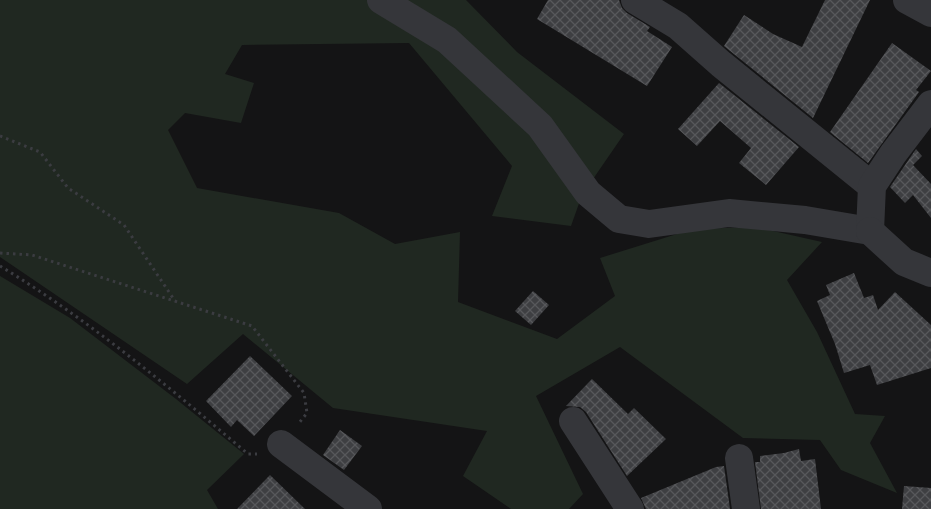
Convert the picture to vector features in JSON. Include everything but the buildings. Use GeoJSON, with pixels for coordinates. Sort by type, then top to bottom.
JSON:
{"type":"FeatureCollection","features":[{"type":"Feature","properties":{"kind":"street"},"geometry":{"type":"LineString","coordinates":[[381,0],[447,40],[533,119],[588,193],[619,219],[649,224],[729,213],[805,220],[870,231],[904,262],[931,273]]}},
{"type":"Feature","properties":{"kind":"street"},"geometry":{"type":"LineString","coordinates":[[635,0],[678,26],[721,64],[872,186]]}},
{"type":"Feature","properties":{"kind":"street"},"geometry":{"type":"LineString","coordinates":[[907,0],[931,12]]}},
{"type":"Feature","properties":{"kind":"street"},"geometry":{"type":"LineString","coordinates":[[870,231],[872,186],[893,154],[931,104]]}},
{"type":"Feature","properties":{"kind":"street"},"geometry":{"type":"LineString","coordinates":[[573,421],[630,509]]}},
{"type":"Feature","properties":{"kind":"street"},"geometry":{"type":"LineString","coordinates":[[281,444],[366,509]]}},
{"type":"Feature","properties":{"kind":"street"},"geometry":{"type":"LineString","coordinates":[[739,458],[746,509]]}},
{"type":"Feature","properties":{"kind":"path"},"geometry":{"type":"LineString","coordinates":[[0,136],[40,152],[68,188],[124,225],[176,301]]}},
{"type":"Feature","properties":{"kind":"path"},"geometry":{"type":"LineString","coordinates":[[0,253],[32,255],[252,326],[304,393],[307,413],[281,444],[256,454],[248,454],[154,376],[72,314],[0,266]]}},
{"type":"Feature","properties":{"kind":"shaded area"},"geometry":{"type":"Polygon","coordinates":[[[0,0],[466,0],[517,52],[624,134],[582,195],[571,226],[492,216],[512,166],[409,43],[242,45],[225,74],[254,83],[241,123],[185,113],[168,130],[197,188],[339,213],[395,244],[460,232],[458,302],[557,339],[615,296],[600,258],[693,229],[755,227],[822,242],[787,280],[817,332],[855,414],[885,416],[870,443],[897,493],[841,470],[820,440],[743,438],[620,347],[536,396],[583,494],[569,509],[511,509],[463,476],[487,431],[333,408],[243,334],[187,384],[0,257],[0,0]]]}},
{"type":"Feature","properties":{"kind":"shaded area"},"geometry":{"type":"Polygon","coordinates":[[[0,276],[70,318],[244,454],[207,490],[218,509],[0,509],[0,276]]]}}]}
